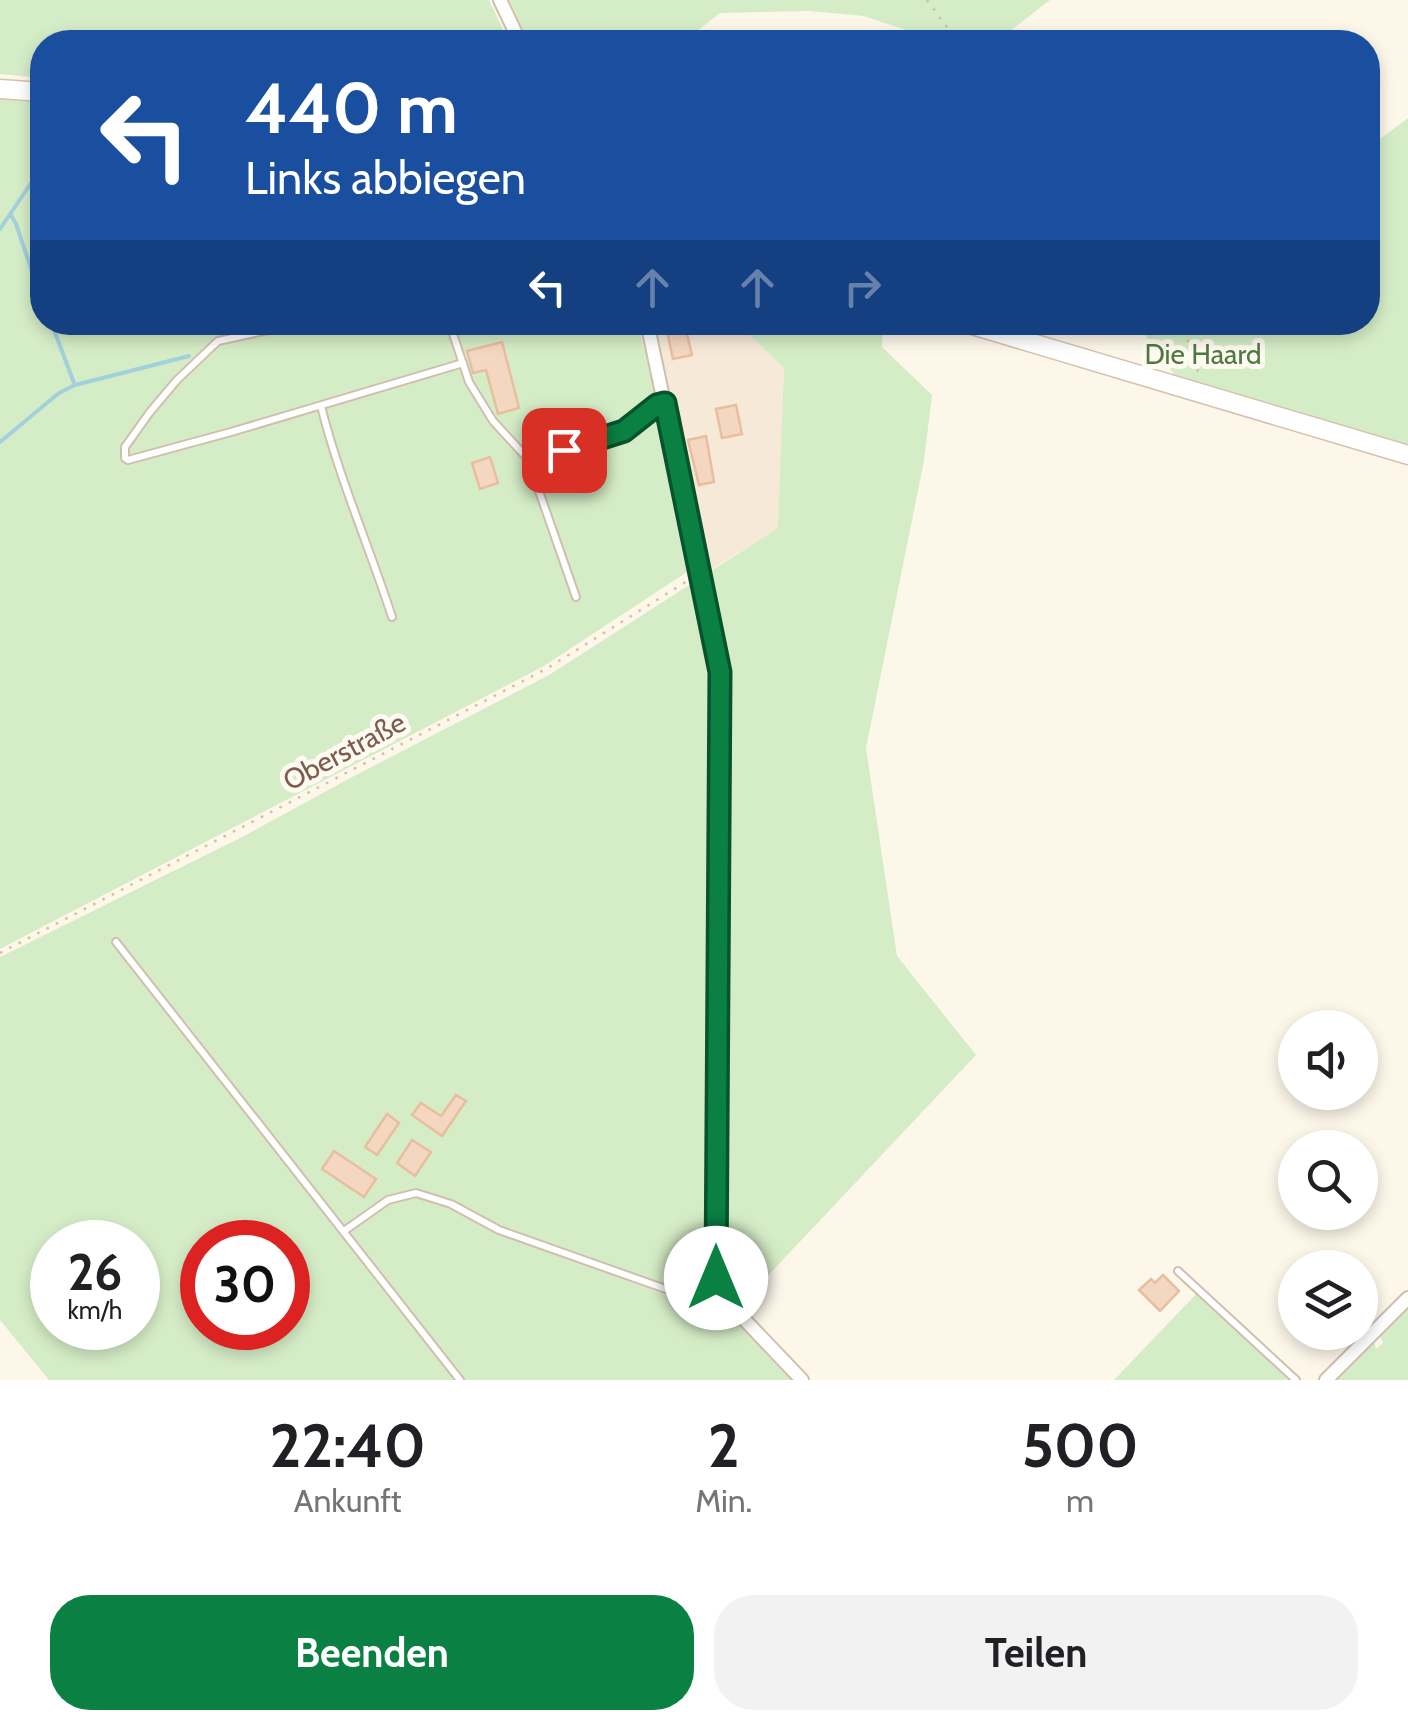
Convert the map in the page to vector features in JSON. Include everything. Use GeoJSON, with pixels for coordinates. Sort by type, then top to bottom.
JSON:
{"type":"FeatureCollection","features":[{"type":"Feature","properties":{"kind":"main road"},"geometry":{"type":"LineString","coordinates":[[0,89],[30,91]]}},
{"type":"Feature","properties":{"kind":"main road"},"geometry":{"type":"LineString","coordinates":[[1005,335],[1408,455]]}},
{"type":"Feature","properties":{"kind":"street"},"geometry":{"type":"LineString","coordinates":[[500,0],[514,30]]}},
{"type":"Feature","properties":{"kind":"street"},"geometry":{"type":"LineString","coordinates":[[650,335],[720,672],[716,1278],[722,1296],[802,1380]]}},
{"type":"Feature","properties":{"kind":"street"},"geometry":{"type":"LineString","coordinates":[[1326,1380],[1408,1298]]}},
{"type":"Feature","properties":{"kind":"lane"},"geometry":{"type":"LineString","coordinates":[[246,335],[218,341],[168,390],[125,447],[128,460],[463,363]]}},
{"type":"Feature","properties":{"kind":"lane"},"geometry":{"type":"LineString","coordinates":[[453,335],[470,382],[493,421],[528,459],[624,431],[665,403]]}},
{"type":"Feature","properties":{"kind":"lane"},"geometry":{"type":"LineString","coordinates":[[320,406],[392,616]]}},
{"type":"Feature","properties":{"kind":"lane"},"geometry":{"type":"LineString","coordinates":[[533,460],[532,471],[576,597]]}},
{"type":"Feature","properties":{"kind":"lane"},"geometry":{"type":"LineString","coordinates":[[116,942],[460,1380]]}},
{"type":"Feature","properties":{"kind":"lane"},"geometry":{"type":"LineString","coordinates":[[344,1231],[388,1200],[416,1193],[452,1204],[499,1230],[705,1303],[722,1296]]}},
{"type":"Feature","properties":{"kind":"lane"},"geometry":{"type":"LineString","coordinates":[[1178,1271],[1296,1380]]}},
{"type":"Feature","properties":{"kind":"path"},"geometry":{"type":"LineString","coordinates":[[927,0],[949,30]]}},
{"type":"Feature","properties":{"kind":"path"},"geometry":{"type":"LineString","coordinates":[[1185,335],[1196,354],[1195,392]]}},
{"type":"Feature","properties":{"kind":"path","name":"Oberstraße"},"geometry":{"type":"LineString","coordinates":[[0,953],[546,668],[699,573]]}},
{"type":"Feature","properties":{"kind":"shaded area"},"geometry":{"type":"Polygon","coordinates":[[[656,335],[750,335],[784,368],[779,528],[709,571],[656,335]]]}},
{"type":"Feature","properties":{"kind":"green space"},"geometry":{"type":"Polygon","coordinates":[[[0,0],[489,0],[503,30],[30,30],[30,77],[0,74],[0,0]]]}},
{"type":"Feature","properties":{"kind":"green space"},"geometry":{"type":"Polygon","coordinates":[[[509,0],[1050,0],[1011,30],[906,30],[863,16],[810,11],[720,13],[698,30],[523,30],[509,0]]]}},
{"type":"Feature","properties":{"kind":"green space"},"geometry":{"type":"Polygon","coordinates":[[[0,98],[30,98],[30,335],[640,335],[659,401],[693,568],[544,666],[0,949],[0,98]]]}},
{"type":"Feature","properties":{"kind":"green space","name":"Die Haard"},"geometry":{"type":"Polygon","coordinates":[[[1408,118],[1408,446],[1176,377],[1145,335],[1380,335],[1380,139],[1408,118]]]}},
{"type":"Feature","properties":{"kind":"green space"},"geometry":{"type":"Polygon","coordinates":[[[750,335],[882,335],[882,347],[932,395],[924,461],[866,748],[897,956],[976,1055],[744,1301],[707,1299],[509,1231],[509,1236],[702,1309],[730,1307],[794,1377],[49,1380],[0,1320],[0,957],[242,837],[549,675],[778,528],[784,368],[750,335]]]}},
{"type":"Feature","properties":{"kind":"green space"},"geometry":{"type":"Polygon","coordinates":[[[1197,1293],[1290,1380],[1114,1380],[1197,1293]]]}},
{"type":"Feature","properties":{"kind":"green space"},"geometry":{"type":"Polygon","coordinates":[[[1408,1300],[1408,1380],[1331,1380],[1360,1350],[1378,1350],[1383,1343],[1379,1334],[1408,1300]]]}},
{"type":"Feature","properties":{"kind":"building"},"geometry":{"type":"Polygon","coordinates":[[[668,335],[687,335],[692,355],[673,359],[668,335]]]}},
{"type":"Feature","properties":{"kind":"building"},"geometry":{"type":"Polygon","coordinates":[[[502,342],[519,408],[498,414],[486,370],[473,373],[467,351],[502,342]]]}},
{"type":"Feature","properties":{"kind":"building"},"geometry":{"type":"Polygon","coordinates":[[[736,405],[742,434],[722,438],[716,409],[736,405]]]}},
{"type":"Feature","properties":{"kind":"building"},"geometry":{"type":"Polygon","coordinates":[[[706,436],[714,482],[699,485],[688,440],[706,436]]]}},
{"type":"Feature","properties":{"kind":"building"},"geometry":{"type":"Polygon","coordinates":[[[490,457],[498,483],[480,489],[472,463],[490,457]]]}},
{"type":"Feature","properties":{"kind":"building"},"geometry":{"type":"Polygon","coordinates":[[[456,1095],[466,1101],[442,1136],[412,1115],[421,1103],[441,1116],[456,1095]]]}},
{"type":"Feature","properties":{"kind":"building"},"geometry":{"type":"Polygon","coordinates":[[[387,1114],[399,1123],[377,1155],[365,1147],[387,1114]]]}},
{"type":"Feature","properties":{"kind":"building"},"geometry":{"type":"Polygon","coordinates":[[[412,1140],[431,1152],[415,1176],[397,1163],[412,1140]]]}},
{"type":"Feature","properties":{"kind":"building"},"geometry":{"type":"Polygon","coordinates":[[[334,1151],[376,1179],[364,1197],[322,1169],[334,1151]]]}},
{"type":"Feature","properties":{"kind":"building"},"geometry":{"type":"Polygon","coordinates":[[[1163,1275],[1179,1291],[1160,1311],[1139,1290],[1163,1275]]]}},
{"type":"Feature","properties":{"kind":"waterway"},"geometry":{"type":"LineString","coordinates":[[0,229],[30,185]]}},
{"type":"Feature","properties":{"kind":"waterway"},"geometry":{"type":"LineString","coordinates":[[11,215],[30,265]]}},
{"type":"Feature","properties":{"kind":"waterway"},"geometry":{"type":"LineString","coordinates":[[56,335],[74,383]]}},
{"type":"Feature","properties":{"kind":"waterway"},"geometry":{"type":"LineString","coordinates":[[0,442],[59,393],[75,385],[189,356]]}},
{"type":"Feature","properties":{"kind":"route"},"geometry":{"type":"LineString","coordinates":[[564,450],[624,431],[665,403],[720,672],[716,1278]]}}]}
